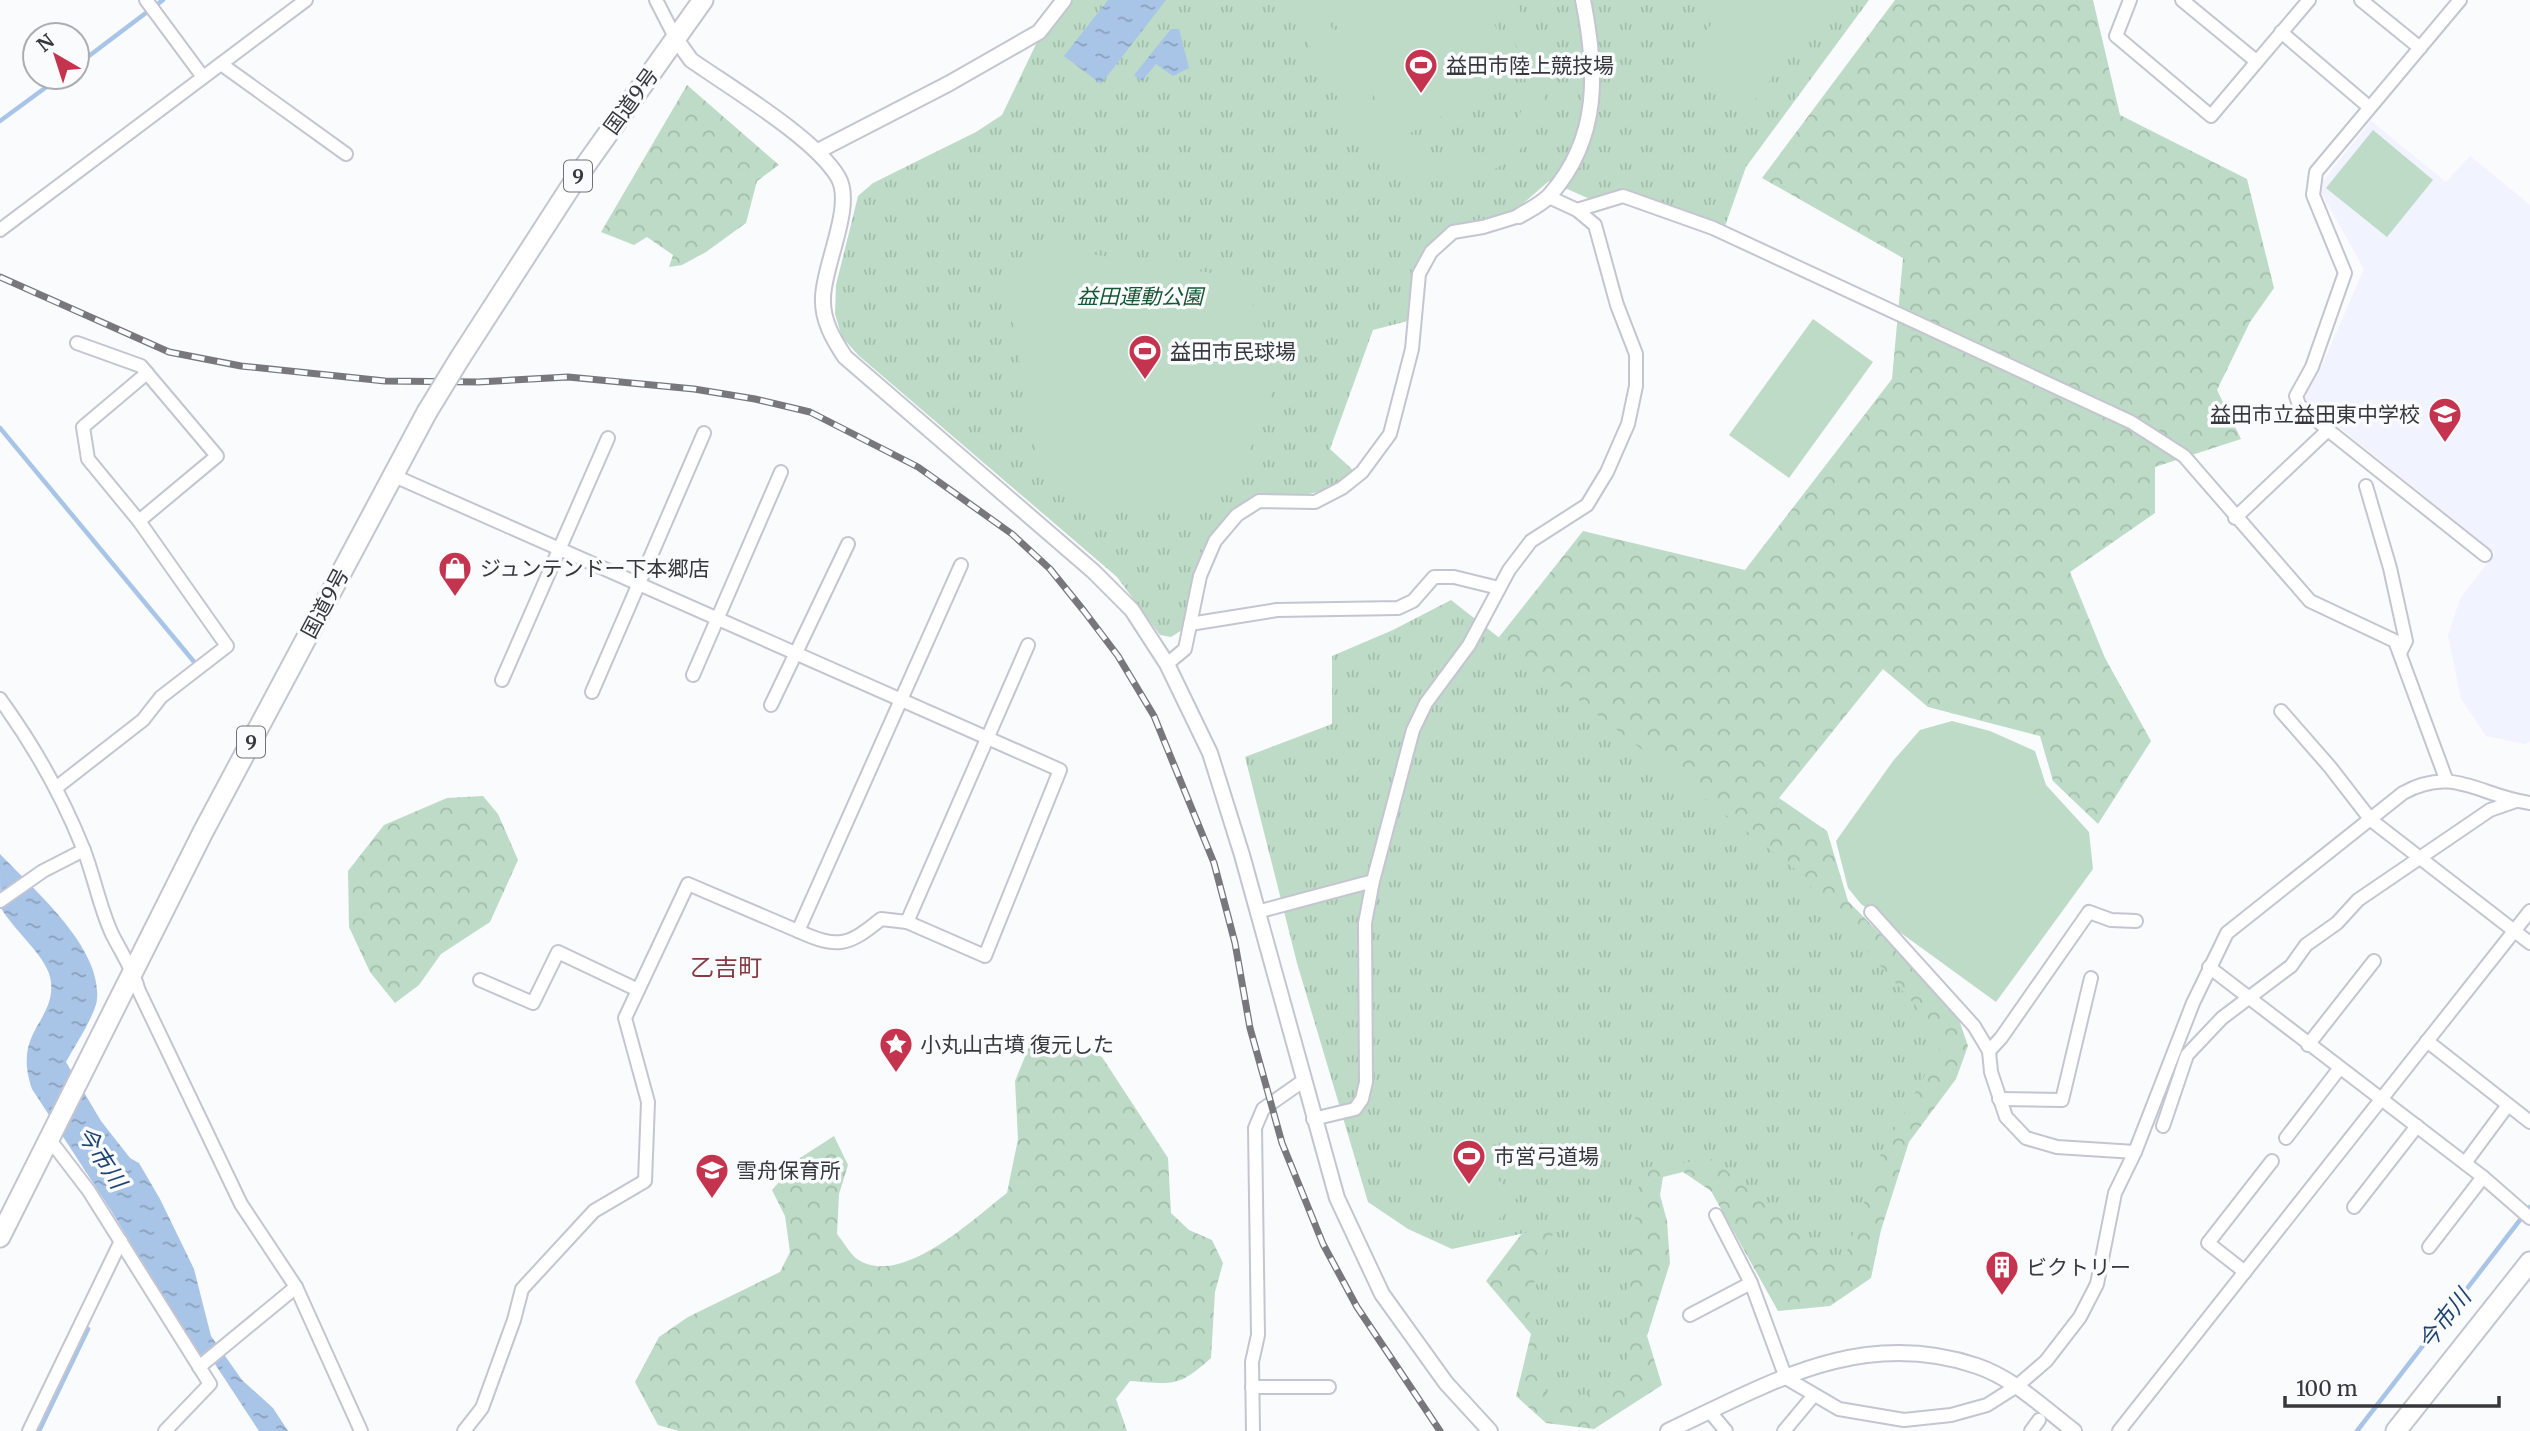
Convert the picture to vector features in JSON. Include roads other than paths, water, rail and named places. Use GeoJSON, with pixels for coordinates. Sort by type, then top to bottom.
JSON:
{"type":"FeatureCollection","features":[{"type":"Feature","properties":{"kind":"highway","name":"国道9号"},"geometry":{"type":"LineString","coordinates":[[0,1237],[133,968],[427,412],[575,180],[703,0]]}},
{"type":"Feature","properties":{"kind":"highway"},"geometry":{"type":"LineString","coordinates":[[2396,1431],[2530,1262]]}},
{"type":"Feature","properties":{"kind":"street"},"geometry":{"type":"LineString","coordinates":[[146,0],[203,77]]}},
{"type":"Feature","properties":{"kind":"street"},"geometry":{"type":"LineString","coordinates":[[2,223],[306,0]]}},
{"type":"Feature","properties":{"kind":"street"},"geometry":{"type":"LineString","coordinates":[[656,0],[691,60],[818,151],[840,179],[842,202],[822,296],[825,317],[845,357],[1093,571],[1132,610],[1167,664],[1210,753],[1337,1198],[1382,1294],[1446,1383],[1490,1431]]}},
{"type":"Feature","properties":{"kind":"street"},"geometry":{"type":"LineString","coordinates":[[818,151],[948,84],[1039,32],[1064,0]]}},
{"type":"Feature","properties":{"kind":"street"},"geometry":{"type":"LineString","coordinates":[[1167,664],[1185,649],[1200,576],[1215,541],[1237,514],[1259,501],[1315,502],[1333,493],[1362,472],[1390,434],[1412,349],[1419,274],[1432,252],[1453,232],[1483,227],[1519,216],[1549,197],[1576,154],[1588,124],[1593,51],[1583,0]]}},
{"type":"Feature","properties":{"kind":"street"},"geometry":{"type":"LineString","coordinates":[[2130,0],[2116,36],[2211,116],[2303,2]]}},
{"type":"Feature","properties":{"kind":"street"},"geometry":{"type":"LineString","coordinates":[[2182,0],[2256,61]]}},
{"type":"Feature","properties":{"kind":"street"},"geometry":{"type":"LineString","coordinates":[[2361,0],[2420,48]]}},
{"type":"Feature","properties":{"kind":"street"},"geometry":{"type":"LineString","coordinates":[[2460,0],[2316,172],[2313,195],[2345,273],[2312,367],[2296,396],[2299,405],[2328,430],[2485,555]]}},
{"type":"Feature","properties":{"kind":"street"},"geometry":{"type":"LineString","coordinates":[[2281,32],[2370,107]]}},
{"type":"Feature","properties":{"kind":"street"},"geometry":{"type":"LineString","coordinates":[[221,64],[346,154]]}},
{"type":"Feature","properties":{"kind":"street"},"geometry":{"type":"LineString","coordinates":[[1577,210],[1623,196],[1702,224],[2046,380],[2131,422],[2184,456],[2310,601],[2371,627],[2395,641],[2401,651],[2446,779]]}},
{"type":"Feature","properties":{"kind":"street"},"geometry":{"type":"LineString","coordinates":[[1313,1119],[1355,1109],[1362,1100],[1366,1082],[1365,923],[1373,881],[1413,730],[1426,703],[1469,645],[1499,589],[1531,541],[1587,505],[1608,472],[1631,411],[1636,386],[1636,354],[1617,305],[1594,225],[1577,210],[1549,197]]}},
{"type":"Feature","properties":{"kind":"street"},"geometry":{"type":"LineString","coordinates":[[77,342],[141,366],[218,456],[139,521]]}},
{"type":"Feature","properties":{"kind":"street"},"geometry":{"type":"LineString","coordinates":[[57,787],[143,720],[161,697],[227,646],[139,521],[88,459],[83,427],[147,373]]}},
{"type":"Feature","properties":{"kind":"street"},"geometry":{"type":"LineString","coordinates":[[2235,517],[2328,430]]}},
{"type":"Feature","properties":{"kind":"street"},"geometry":{"type":"LineString","coordinates":[[592,692],[704,433]]}},
{"type":"Feature","properties":{"kind":"street"},"geometry":{"type":"LineString","coordinates":[[502,680],[561,551],[608,438]]}},
{"type":"Feature","properties":{"kind":"street"},"geometry":{"type":"LineString","coordinates":[[693,675],[781,472]]}},
{"type":"Feature","properties":{"kind":"street"},"geometry":{"type":"LineString","coordinates":[[392,475],[901,697],[1060,770],[985,956],[907,922],[881,919],[859,937],[844,944],[825,944],[688,884],[625,1018],[648,1102],[645,1181],[594,1211],[522,1289],[511,1330],[482,1408],[464,1431]]}},
{"type":"Feature","properties":{"kind":"street"},"geometry":{"type":"LineString","coordinates":[[2366,486],[2390,568],[2406,641],[2401,651]]}},
{"type":"Feature","properties":{"kind":"street"},"geometry":{"type":"LineString","coordinates":[[771,705],[848,544]]}},
{"type":"Feature","properties":{"kind":"street"},"geometry":{"type":"LineString","coordinates":[[799,931],[961,565]]}},
{"type":"Feature","properties":{"kind":"street"},"geometry":{"type":"LineString","coordinates":[[1190,624],[1277,610],[1398,608],[1413,601],[1434,577],[1454,577],[1499,589]]}},
{"type":"Feature","properties":{"kind":"street"},"geometry":{"type":"LineString","coordinates":[[907,922],[1028,645]]}},
{"type":"Feature","properties":{"kind":"street"},"geometry":{"type":"LineString","coordinates":[[0,699],[36,749],[57,787],[84,850],[112,934],[133,968],[139,991],[241,1204],[296,1287],[360,1431]]}},
{"type":"Feature","properties":{"kind":"street"},"geometry":{"type":"LineString","coordinates":[[2281,711],[2330,767],[2371,820],[2530,943]]}},
{"type":"Feature","properties":{"kind":"street"},"geometry":{"type":"LineString","coordinates":[[1716,1214],[1751,1283],[1786,1378],[1839,1409],[1904,1420],[1951,1415],[1987,1405],[2017,1387],[2046,1362],[2066,1337],[2097,1284],[2115,1193],[2135,1152],[2209,967],[2227,933],[2403,793],[2424,782],[2446,779],[2530,803]]}},
{"type":"Feature","properties":{"kind":"street"},"geometry":{"type":"LineString","coordinates":[[2163,1126],[2187,1055],[2222,1018],[2291,966],[2306,946],[2337,923],[2358,900],[2490,810],[2516,801]]}},
{"type":"Feature","properties":{"kind":"street"},"geometry":{"type":"LineString","coordinates":[[0,901],[38,875],[84,850]]}},
{"type":"Feature","properties":{"kind":"street"},"geometry":{"type":"LineString","coordinates":[[1257,912],[1373,881]]}},
{"type":"Feature","properties":{"kind":"street"},"geometry":{"type":"LineString","coordinates":[[2119,1431],[2530,911]]}},
{"type":"Feature","properties":{"kind":"street"},"geometry":{"type":"LineString","coordinates":[[1871,912],[1974,1026],[1989,1051],[1991,1072],[2006,1117],[2026,1138],[2057,1147],[2135,1152]]}},
{"type":"Feature","properties":{"kind":"street"},"geometry":{"type":"LineString","coordinates":[[1989,1051],[2001,1038],[2089,912],[2111,920],[2136,921]]}},
{"type":"Feature","properties":{"kind":"street"},"geometry":{"type":"LineString","coordinates":[[480,980],[533,1003],[558,952],[638,990]]}},
{"type":"Feature","properties":{"kind":"street"},"geometry":{"type":"LineString","coordinates":[[2308,1045],[2374,961]]}},
{"type":"Feature","properties":{"kind":"street"},"geometry":{"type":"LineString","coordinates":[[2209,967],[2379,1100],[2483,1177],[2530,1218]]}},
{"type":"Feature","properties":{"kind":"street"},"geometry":{"type":"LineString","coordinates":[[1999,1099],[2062,1100],[2091,978]]}},
{"type":"Feature","properties":{"kind":"street"},"geometry":{"type":"LineString","coordinates":[[2427,1041],[2530,1122]]}},
{"type":"Feature","properties":{"kind":"street"},"geometry":{"type":"LineString","coordinates":[[2286,1138],[2339,1069]]}},
{"type":"Feature","properties":{"kind":"street"},"geometry":{"type":"LineString","coordinates":[[1253,1431],[1252,1362],[1258,1335],[1255,1128],[1263,1110],[1303,1081]]}},
{"type":"Feature","properties":{"kind":"street"},"geometry":{"type":"LineString","coordinates":[[2465,1163],[2508,1105]]}},
{"type":"Feature","properties":{"kind":"street"},"geometry":{"type":"LineString","coordinates":[[2354,1207],[2417,1126]]}},
{"type":"Feature","properties":{"kind":"street"},"geometry":{"type":"LineString","coordinates":[[51,1136],[202,1365],[210,1384],[165,1431]]}},
{"type":"Feature","properties":{"kind":"street"},"geometry":{"type":"LineString","coordinates":[[2245,1272],[2208,1243],[2272,1161]]}},
{"type":"Feature","properties":{"kind":"street"},"geometry":{"type":"LineString","coordinates":[[2429,1247],[2483,1177]]}},
{"type":"Feature","properties":{"kind":"street"},"geometry":{"type":"LineString","coordinates":[[29,1431],[121,1241]]}},
{"type":"Feature","properties":{"kind":"street"},"geometry":{"type":"LineString","coordinates":[[1690,1315],[1751,1283]]}},
{"type":"Feature","properties":{"kind":"street"},"geometry":{"type":"LineString","coordinates":[[202,1365],[296,1287]]}},
{"type":"Feature","properties":{"kind":"street"},"geometry":{"type":"LineString","coordinates":[[1668,1431],[1823,1362],[1874,1352],[1919,1353],[1978,1366],[2017,1387],[2074,1431]]}},
{"type":"Feature","properties":{"kind":"street"},"geometry":{"type":"LineString","coordinates":[[1252,1387],[1329,1387]]}},
{"type":"Feature","properties":{"kind":"street"},"geometry":{"type":"LineString","coordinates":[[1784,1431],[1814,1395]]}},
{"type":"Feature","properties":{"kind":"street"},"geometry":{"type":"LineString","coordinates":[[1710,1412],[1726,1431]]}},
{"type":"Feature","properties":{"kind":"street"},"geometry":{"type":"LineString","coordinates":[[2031,1431],[2039,1420]]}},
{"type":"Feature","properties":{"kind":"water"},"geometry":{"type":"Polygon","coordinates":[[[1108,0],[1166,0],[1101,84],[1064,56],[1108,0]]]}},
{"type":"Feature","properties":{"kind":"water"},"geometry":{"type":"Polygon","coordinates":[[[1171,29],[1179,29],[1189,68],[1173,76],[1156,64],[1142,81],[1134,75],[1171,29]]]}},
{"type":"Feature","properties":{"kind":"water"},"geometry":{"type":"Polygon","coordinates":[[[0,854],[63,920],[89,959],[96,979],[96,1005],[66,1062],[101,1121],[130,1158],[139,1163],[160,1199],[194,1269],[211,1336],[242,1380],[273,1408],[288,1431],[259,1431],[215,1364],[211,1366],[205,1357],[197,1353],[112,1212],[32,1089],[27,1069],[27,1054],[30,1040],[51,996],[51,982],[38,954],[1,908],[0,854]]]}},
{"type":"Feature","properties":{"kind":"waterway"},"geometry":{"type":"LineString","coordinates":[[91,54],[163,0]]}},
{"type":"Feature","properties":{"kind":"waterway"},"geometry":{"type":"LineString","coordinates":[[0,121],[41,91]]}},
{"type":"Feature","properties":{"kind":"waterway"},"geometry":{"type":"LineString","coordinates":[[0,428],[195,663]]}},
{"type":"Feature","properties":{"kind":"waterway","name":"今市川"},"geometry":{"type":"LineString","coordinates":[[2357,1431],[2530,1207]]}},
{"type":"Feature","properties":{"kind":"waterway"},"geometry":{"type":"LineString","coordinates":[[39,1431],[88,1329]]}},
{"type":"Feature","properties":{"kind":"railway"},"geometry":{"type":"LineString","coordinates":[[0,277],[169,352],[241,366],[385,381],[478,382],[568,377],[694,389],[810,412],[918,467],[1012,534],[1050,569],[1084,611],[1118,656],[1154,716],[1214,863],[1235,943],[1250,1028],[1282,1143],[1323,1244],[1357,1307],[1440,1431]]}},
{"type":"Feature","properties":{"kind":"place","name":"益田市陸上競技場"},"geometry":{"type":"Point","coordinates":[1421,95]}},
{"type":"Feature","properties":{"kind":"place","name":"益田市民球場"},"geometry":{"type":"Point","coordinates":[1145,381]}},
{"type":"Feature","properties":{"kind":"place","name":"益田市立益田東中学校"},"geometry":{"type":"Point","coordinates":[2445,444]}},
{"type":"Feature","properties":{"kind":"place","name":"ジュンテンドー下本郷店"},"geometry":{"type":"Point","coordinates":[455,598]}},
{"type":"Feature","properties":{"kind":"place","name":"小丸山古墳 復元した"},"geometry":{"type":"Point","coordinates":[896,1074]}},
{"type":"Feature","properties":{"kind":"place","name":"市営弓道場"},"geometry":{"type":"Point","coordinates":[1469,1186]}},
{"type":"Feature","properties":{"kind":"place","name":"雪舟保育所"},"geometry":{"type":"Point","coordinates":[712,1200]}},
{"type":"Feature","properties":{"kind":"place","name":"ビクトリー"},"geometry":{"type":"Point","coordinates":[2002,1297]}},
{"type":"Feature","properties":{"kind":"district","name":"乙吉町"},"geometry":{"type":"Point","coordinates":[726,967]}},
{"type":"Feature","properties":{"kind":"park label","name":"益田運動公園"},"geometry":{"type":"Point","coordinates":[1140,296]}}]}
